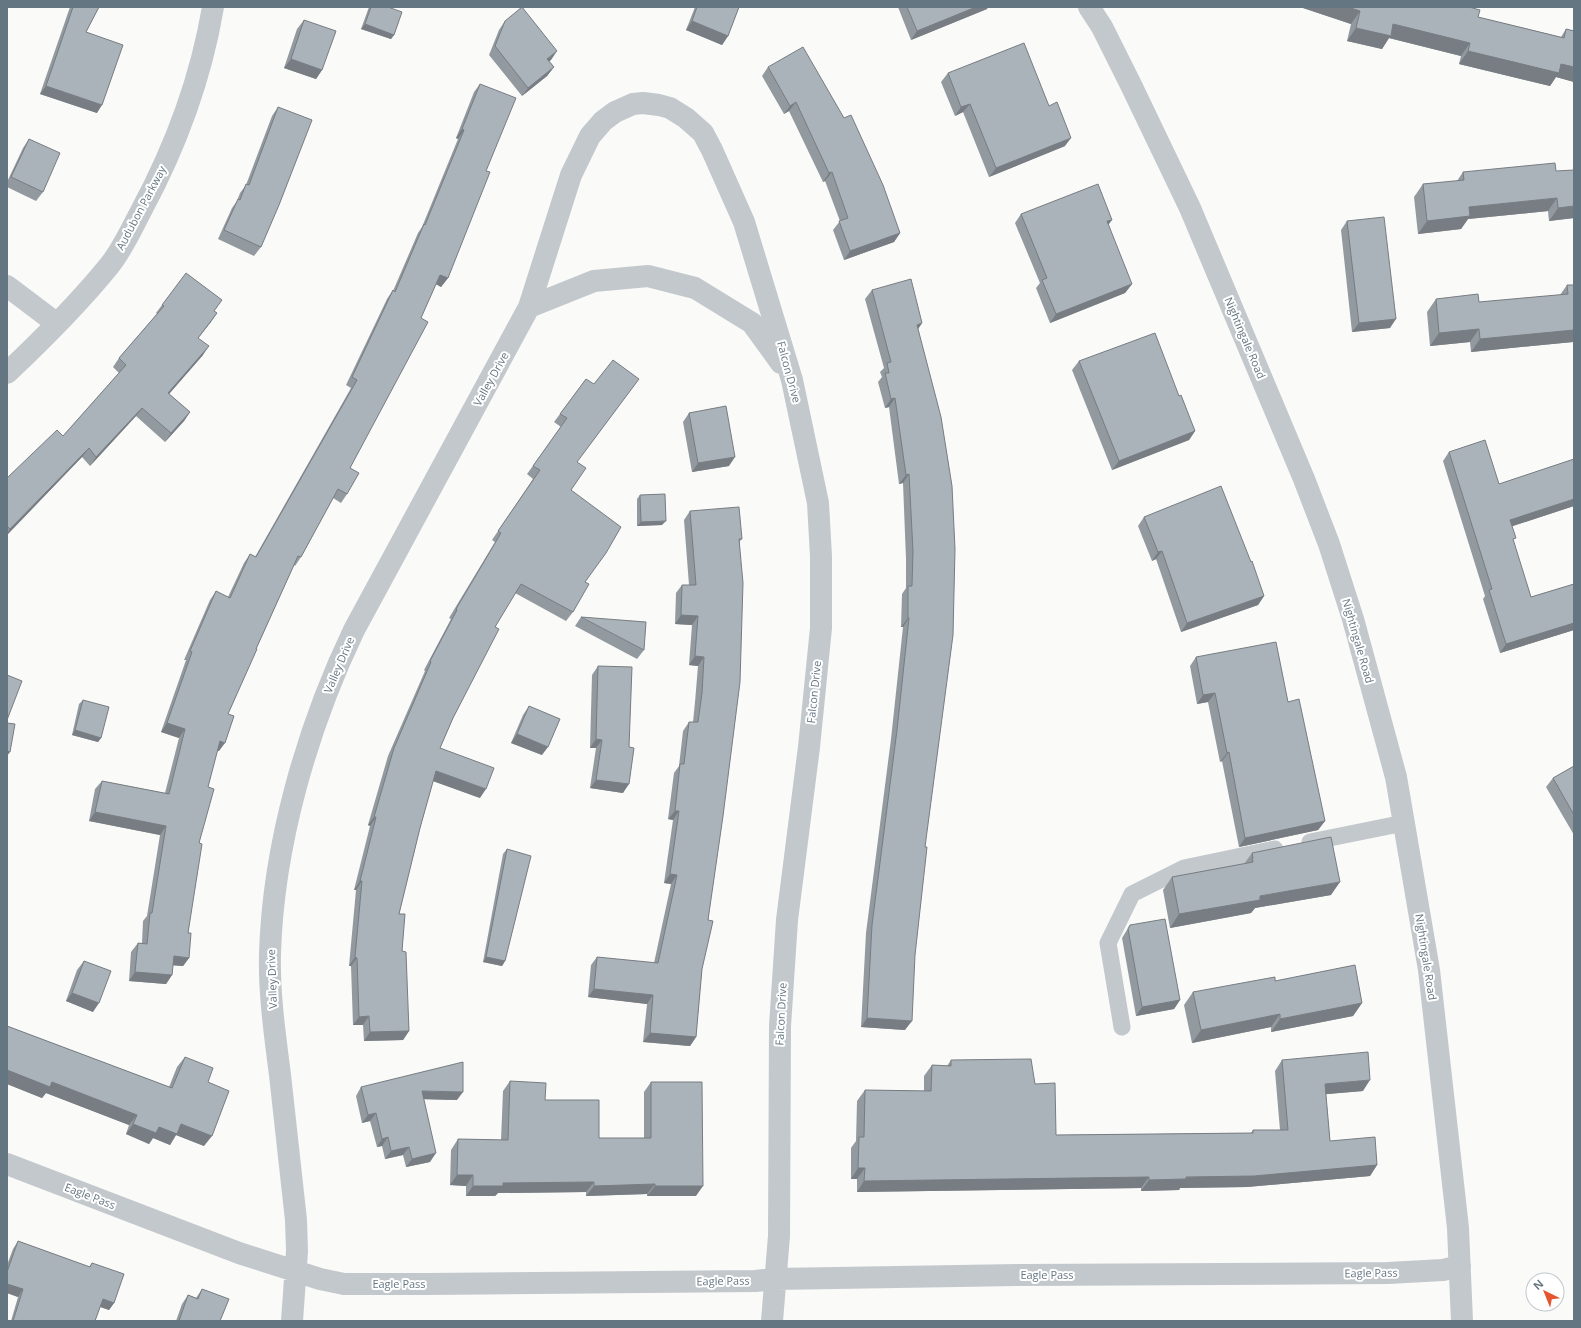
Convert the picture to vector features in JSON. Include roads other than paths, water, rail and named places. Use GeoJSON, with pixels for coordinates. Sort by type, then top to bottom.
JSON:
{"type":"FeatureCollection","features":[{"type":"Feature","properties":{"kind":"street","name":"Audubon Parkway"},"geometry":{"type":"LineString","coordinates":[[7,373],[79,300],[110,265],[128,235],[160,176],[190,100],[203,56],[213,7]]}},
{"type":"Feature","properties":{"kind":"street","name":"Nightingale Road"},"geometry":{"type":"LineString","coordinates":[[1089,7],[1102,27],[1190,208],[1310,494],[1329,544],[1353,619],[1396,777],[1430,970],[1458,1228],[1462,1321]]}},
{"type":"Feature","properties":{"kind":"street","name":"Valley Drive"},"geometry":{"type":"LineString","coordinates":[[292,1321],[297,1251],[296,1220],[271,992],[270,956],[272,909],[285,829],[310,737],[336,667],[358,623],[529,307],[571,175],[590,136],[603,121],[615,112],[634,104],[643,103],[659,105]]}},
{"type":"Feature","properties":{"kind":"street","name":"Falcon Drive"},"geometry":{"type":"LineString","coordinates":[[659,105],[670,108],[686,118],[703,134],[712,150],[744,222],[792,380],[818,503],[821,556],[821,628],[809,746],[787,920],[780,1026],[779,1236],[772,1321]]}},
{"type":"Feature","properties":{"kind":"street"},"geometry":{"type":"LineString","coordinates":[[529,307],[594,281],[648,276],[695,288],[752,323],[792,380]]}},
{"type":"Feature","properties":{"kind":"street"},"geometry":{"type":"LineString","coordinates":[[7,286],[56,324]]}},
{"type":"Feature","properties":{"kind":"street","name":"Eagle Pass"},"geometry":{"type":"LineString","coordinates":[[7,1164],[240,1253],[320,1279],[344,1284],[755,1281],[775,1279],[1022,1275],[1388,1273],[1444,1270],[1460,1266]]}},
{"type":"Feature","properties":{"kind":"lane"},"geometry":{"type":"LineString","coordinates":[[1122,1027],[1108,943],[1132,894],[1184,868],[1404,823]]}}]}
